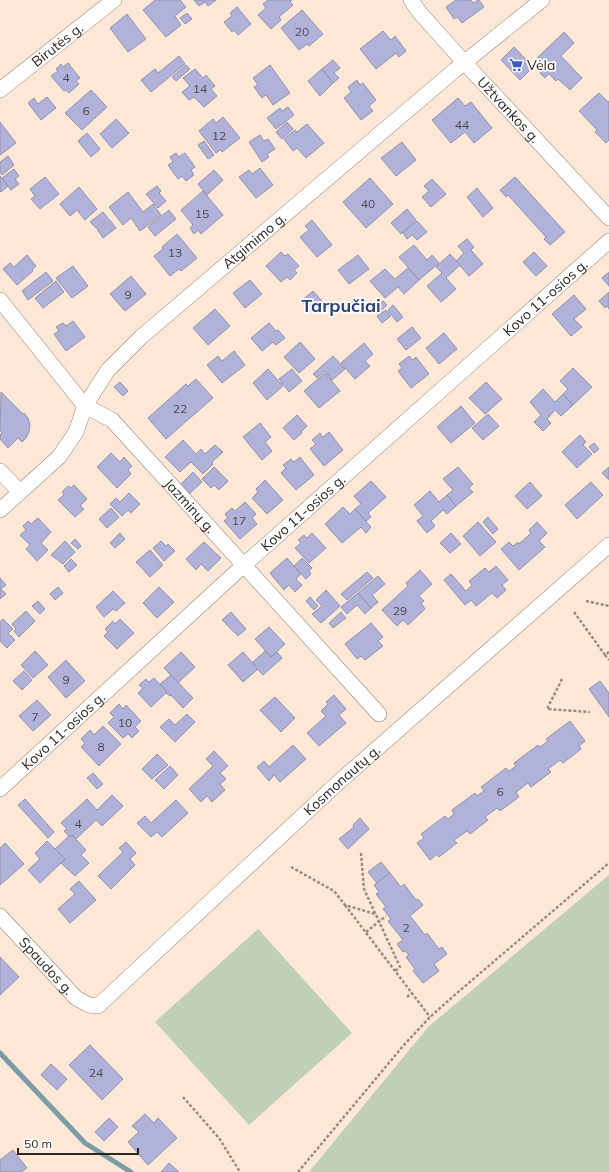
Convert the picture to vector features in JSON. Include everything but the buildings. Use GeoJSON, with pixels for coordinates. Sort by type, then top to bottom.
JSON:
{"type":"FeatureCollection","features":[{"type":"Feature","properties":{"kind":"street","name":"Birutės g."},"geometry":{"type":"LineString","coordinates":[[0,90],[114,0]]}},
{"type":"Feature","properties":{"kind":"street","name":"Užtvankos g."},"geometry":{"type":"LineString","coordinates":[[410,0],[464,62],[609,218]]}},
{"type":"Feature","properties":{"kind":"street","name":"Atgimimo g."},"geometry":{"type":"LineString","coordinates":[[0,510],[58,456],[76,432],[85,406],[108,370],[141,337],[464,62],[542,0]]}},
{"type":"Feature","properties":{"kind":"street","name":"Kovo 11-osios g."},"geometry":{"type":"LineString","coordinates":[[0,789],[244,565],[609,241]]}},
{"type":"Feature","properties":{"kind":"street","name":"Jazminų g."},"geometry":{"type":"LineString","coordinates":[[0,300],[85,406],[112,420],[379,714]]}},
{"type":"Feature","properties":{"kind":"street"},"geometry":{"type":"LineString","coordinates":[[0,471],[20,492]]}},
{"type":"Feature","properties":{"kind":"street","name":"Kosmonautų g."},"geometry":{"type":"LineString","coordinates":[[76,998],[89,1005],[98,1006],[340,781],[609,545]]}},
{"type":"Feature","properties":{"kind":"street","name":"Spaudos g."},"geometry":{"type":"LineString","coordinates":[[0,916],[76,998]]}},
{"type":"Feature","properties":{"kind":"path"},"geometry":{"type":"LineString","coordinates":[[586,602],[609,606]]}},
{"type":"Feature","properties":{"kind":"path"},"geometry":{"type":"LineString","coordinates":[[574,612],[609,660]]}},
{"type":"Feature","properties":{"kind":"path"},"geometry":{"type":"LineString","coordinates":[[605,655],[609,652]]}},
{"type":"Feature","properties":{"kind":"path"},"geometry":{"type":"LineString","coordinates":[[562,679],[547,709],[590,712]]}},
{"type":"Feature","properties":{"kind":"path"},"geometry":{"type":"LineString","coordinates":[[361,853],[364,889],[400,968],[395,971]]}},
{"type":"Feature","properties":{"kind":"path"},"geometry":{"type":"LineString","coordinates":[[298,1172],[403,1046],[430,1017],[609,863]]}},
{"type":"Feature","properties":{"kind":"path"},"geometry":{"type":"LineString","coordinates":[[291,867],[334,891],[430,1017]]}},
{"type":"Feature","properties":{"kind":"path"},"geometry":{"type":"LineString","coordinates":[[345,905],[375,914]]}},
{"type":"Feature","properties":{"kind":"path"},"geometry":{"type":"LineString","coordinates":[[366,932],[386,916]]}},
{"type":"Feature","properties":{"kind":"path"},"geometry":{"type":"LineString","coordinates":[[407,997],[412,993]]}},
{"type":"Feature","properties":{"kind":"path"},"geometry":{"type":"LineString","coordinates":[[183,1097],[218,1138],[240,1172]]}},
{"type":"Feature","properties":{"kind":"green space"},"geometry":{"type":"Polygon","coordinates":[[[609,875],[609,1172],[309,1172],[428,1027],[609,875]]]}},
{"type":"Feature","properties":{"kind":"green space"},"geometry":{"type":"Polygon","coordinates":[[[258,929],[352,1033],[249,1125],[155,1022],[258,929]]]}},
{"type":"Feature","properties":{"kind":"waterway"},"geometry":{"type":"LineString","coordinates":[[0,1053],[85,1143],[131,1172]]}},
{"type":"Feature","properties":{"kind":"place","name":"Vėla"},"geometry":{"type":"Point","coordinates":[516,65]}},
{"type":"Feature","properties":{"kind":"district","name":"Tarpučiai"},"geometry":{"type":"Point","coordinates":[341,305]}}]}
